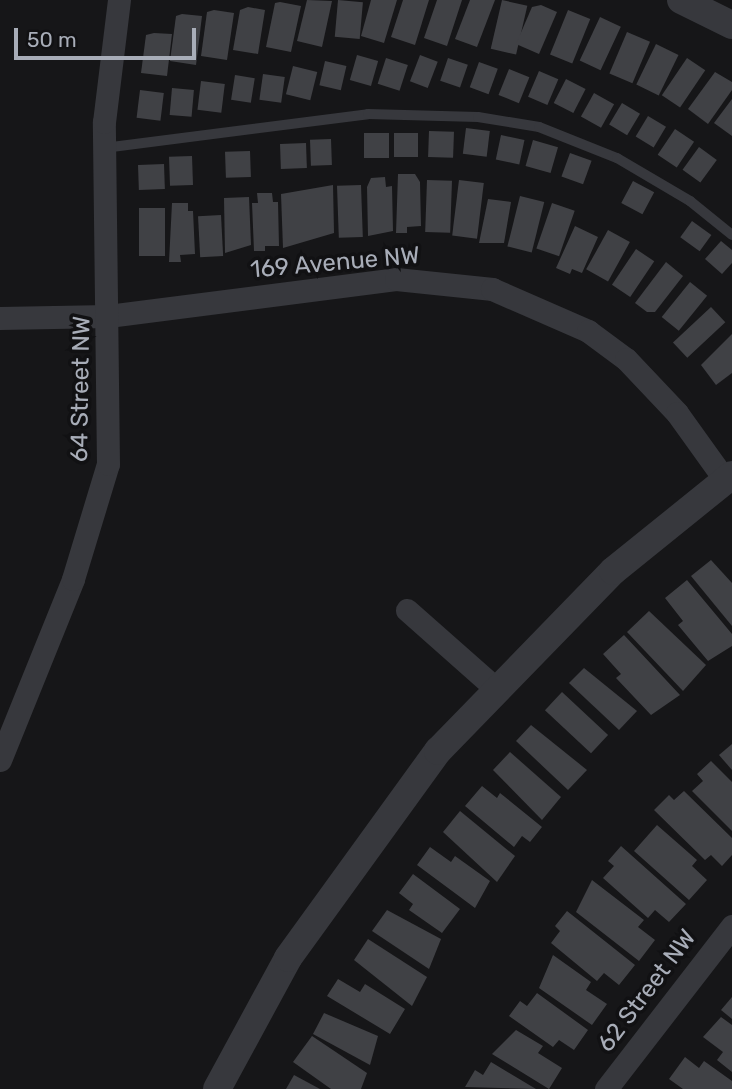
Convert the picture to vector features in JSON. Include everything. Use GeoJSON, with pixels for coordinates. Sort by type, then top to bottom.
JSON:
{"type":"FeatureCollection","features":[{"type":"Feature","properties":{"kind":"street","name":"64 Street NW"},"geometry":{"type":"LineString","coordinates":[[0,760],[101,499],[111,429],[104,148],[119,0]]}},
{"type":"Feature","properties":{"kind":"street"},"geometry":{"type":"LineString","coordinates":[[681,0],[732,25]]}},
{"type":"Feature","properties":{"kind":"street","name":"169 Avenue NW"},"geometry":{"type":"LineString","coordinates":[[0,318],[108,316],[396,279],[492,289],[589,331],[626,359],[670,404],[729,477]]}},
{"type":"Feature","properties":{"kind":"street"},"geometry":{"type":"LineString","coordinates":[[218,1089],[252,1018],[333,889],[438,751],[494,687],[613,571],[729,477]]}},
{"type":"Feature","properties":{"kind":"street"},"geometry":{"type":"LineString","coordinates":[[407,610],[494,687]]}},
{"type":"Feature","properties":{"kind":"street","name":"62 Street NW"},"geometry":{"type":"LineString","coordinates":[[606,1089],[732,926]]}},
{"type":"Feature","properties":{"kind":"lane"},"geometry":{"type":"LineString","coordinates":[[104,148],[368,114],[478,117],[539,127],[617,159],[690,201],[732,235]]}},
{"type":"Feature","properties":{"kind":"building"},"geometry":{"type":"Polygon","coordinates":[[[307,0],[332,1],[322,47],[297,41],[307,0]]]}},
{"type":"Feature","properties":{"kind":"building"},"geometry":{"type":"Polygon","coordinates":[[[338,0],[363,2],[360,39],[335,37],[338,0]]]}},
{"type":"Feature","properties":{"kind":"building"},"geometry":{"type":"Polygon","coordinates":[[[371,0],[397,0],[384,43],[361,36],[371,0]]]}},
{"type":"Feature","properties":{"kind":"building"},"geometry":{"type":"Polygon","coordinates":[[[403,0],[429,0],[415,45],[391,37],[403,0]]]}},
{"type":"Feature","properties":{"kind":"building"},"geometry":{"type":"Polygon","coordinates":[[[437,0],[462,0],[447,46],[424,38],[437,0]]]}},
{"type":"Feature","properties":{"kind":"building"},"geometry":{"type":"Polygon","coordinates":[[[470,0],[495,0],[477,47],[455,39],[470,0]]]}},
{"type":"Feature","properties":{"kind":"building"},"geometry":{"type":"Polygon","coordinates":[[[502,0],[527,6],[516,55],[491,49],[502,0]]]}},
{"type":"Feature","properties":{"kind":"building"},"geometry":{"type":"Polygon","coordinates":[[[275,3],[301,6],[291,52],[266,47],[275,3]]]}},
{"type":"Feature","properties":{"kind":"building"},"geometry":{"type":"Polygon","coordinates":[[[541,5],[557,12],[539,54],[516,44],[532,7],[541,5]]]}},
{"type":"Feature","properties":{"kind":"building"},"geometry":{"type":"Polygon","coordinates":[[[248,7],[265,10],[258,54],[233,50],[240,10],[248,7]]]}},
{"type":"Feature","properties":{"kind":"building"},"geometry":{"type":"Polygon","coordinates":[[[214,10],[234,13],[227,60],[201,56],[207,12],[214,10]]]}},
{"type":"Feature","properties":{"kind":"building"},"geometry":{"type":"Polygon","coordinates":[[[568,10],[590,19],[572,63],[550,55],[568,10]]]}},
{"type":"Feature","properties":{"kind":"building"},"geometry":{"type":"Polygon","coordinates":[[[176,16],[202,16],[196,65],[170,61],[176,16]]]}},
{"type":"Feature","properties":{"kind":"building"},"geometry":{"type":"Polygon","coordinates":[[[600,17],[621,27],[601,70],[580,61],[600,17]]]}},
{"type":"Feature","properties":{"kind":"building"},"geometry":{"type":"Polygon","coordinates":[[[627,32],[650,42],[632,83],[609,73],[627,32]]]}},
{"type":"Feature","properties":{"kind":"building"},"geometry":{"type":"Polygon","coordinates":[[[172,34],[167,76],[141,73],[146,35],[172,34]]]}},
{"type":"Feature","properties":{"kind":"building"},"geometry":{"type":"Polygon","coordinates":[[[656,44],[678,55],[659,95],[636,84],[656,44]]]}},
{"type":"Feature","properties":{"kind":"building"},"geometry":{"type":"Polygon","coordinates":[[[357,55],[378,61],[371,86],[350,80],[357,55]]]}},
{"type":"Feature","properties":{"kind":"building"},"geometry":{"type":"Polygon","coordinates":[[[420,55],[438,62],[428,88],[410,81],[420,55]]]}},
{"type":"Feature","properties":{"kind":"building"},"geometry":{"type":"Polygon","coordinates":[[[386,58],[408,65],[400,91],[378,84],[386,58]]]}},
{"type":"Feature","properties":{"kind":"building"},"geometry":{"type":"Polygon","coordinates":[[[448,58],[468,65],[460,88],[440,81],[448,58]]]}},
{"type":"Feature","properties":{"kind":"building"},"geometry":{"type":"Polygon","coordinates":[[[687,58],[705,70],[680,108],[662,95],[687,58]]]}},
{"type":"Feature","properties":{"kind":"building"},"geometry":{"type":"Polygon","coordinates":[[[325,61],[346,66],[341,90],[319,85],[325,61]]]}},
{"type":"Feature","properties":{"kind":"building"},"geometry":{"type":"Polygon","coordinates":[[[479,62],[498,69],[489,94],[470,87],[479,62]]]}},
{"type":"Feature","properties":{"kind":"building"},"geometry":{"type":"Polygon","coordinates":[[[293,66],[317,72],[310,100],[286,94],[293,66]]]}},
{"type":"Feature","properties":{"kind":"building"},"geometry":{"type":"Polygon","coordinates":[[[509,69],[529,77],[519,103],[499,95],[509,69]]]}},
{"type":"Feature","properties":{"kind":"building"},"geometry":{"type":"Polygon","coordinates":[[[539,71],[558,79],[547,105],[528,97],[539,71]]]}},
{"type":"Feature","properties":{"kind":"building"},"geometry":{"type":"Polygon","coordinates":[[[715,72],[732,82],[732,90],[708,124],[688,109],[715,72]]]}},
{"type":"Feature","properties":{"kind":"building"},"geometry":{"type":"Polygon","coordinates":[[[263,74],[285,77],[281,103],[259,100],[263,74]]]}},
{"type":"Feature","properties":{"kind":"building"},"geometry":{"type":"Polygon","coordinates":[[[235,75],[255,78],[251,103],[231,100],[235,75]]]}},
{"type":"Feature","properties":{"kind":"building"},"geometry":{"type":"Polygon","coordinates":[[[566,79],[586,89],[573,113],[554,103],[566,79]]]}},
{"type":"Feature","properties":{"kind":"building"},"geometry":{"type":"Polygon","coordinates":[[[201,81],[225,84],[221,113],[197,110],[201,81]]]}},
{"type":"Feature","properties":{"kind":"building"},"geometry":{"type":"Polygon","coordinates":[[[172,88],[194,90],[192,117],[170,115],[172,88]]]}},
{"type":"Feature","properties":{"kind":"building"},"geometry":{"type":"Polygon","coordinates":[[[140,90],[164,93],[160,121],[137,118],[140,90]]]}},
{"type":"Feature","properties":{"kind":"building"},"geometry":{"type":"Polygon","coordinates":[[[594,93],[614,104],[601,128],[581,117],[594,93]]]}},
{"type":"Feature","properties":{"kind":"building"},"geometry":{"type":"Polygon","coordinates":[[[732,99],[732,136],[714,123],[732,99]]]}},
{"type":"Feature","properties":{"kind":"building"},"geometry":{"type":"Polygon","coordinates":[[[622,103],[640,114],[627,135],[609,124],[622,103]]]}},
{"type":"Feature","properties":{"kind":"building"},"geometry":{"type":"Polygon","coordinates":[[[648,116],[666,127],[654,147],[636,137],[648,116]]]}},
{"type":"Feature","properties":{"kind":"building"},"geometry":{"type":"Polygon","coordinates":[[[466,128],[490,131],[487,157],[463,154],[466,128]]]}},
{"type":"Feature","properties":{"kind":"building"},"geometry":{"type":"Polygon","coordinates":[[[675,129],[694,142],[677,168],[658,155],[675,129]]]}},
{"type":"Feature","properties":{"kind":"building"},"geometry":{"type":"Polygon","coordinates":[[[429,131],[454,132],[453,158],[428,157],[429,131]]]}},
{"type":"Feature","properties":{"kind":"building"},"geometry":{"type":"Polygon","coordinates":[[[364,133],[389,133],[389,158],[364,158],[364,133]]]}},
{"type":"Feature","properties":{"kind":"building"},"geometry":{"type":"Polygon","coordinates":[[[394,133],[418,133],[418,157],[394,157],[394,133]]]}},
{"type":"Feature","properties":{"kind":"building"},"geometry":{"type":"Polygon","coordinates":[[[501,135],[524,140],[519,164],[496,159],[501,135]]]}},
{"type":"Feature","properties":{"kind":"building"},"geometry":{"type":"Polygon","coordinates":[[[331,139],[332,165],[311,166],[310,140],[331,139]]]}},
{"type":"Feature","properties":{"kind":"building"},"geometry":{"type":"Polygon","coordinates":[[[533,140],[558,147],[551,173],[526,166],[533,140]]]}},
{"type":"Feature","properties":{"kind":"building"},"geometry":{"type":"Polygon","coordinates":[[[306,143],[307,168],[281,169],[280,144],[306,143]]]}},
{"type":"Feature","properties":{"kind":"building"},"geometry":{"type":"Polygon","coordinates":[[[699,147],[717,160],[700,183],[683,170],[699,147]]]}},
{"type":"Feature","properties":{"kind":"building"},"geometry":{"type":"Polygon","coordinates":[[[250,151],[251,177],[226,178],[225,152],[250,151]]]}},
{"type":"Feature","properties":{"kind":"building"},"geometry":{"type":"Polygon","coordinates":[[[570,153],[592,161],[583,184],[561,176],[570,153]]]}},
{"type":"Feature","properties":{"kind":"building"},"geometry":{"type":"Polygon","coordinates":[[[192,156],[193,185],[170,186],[169,157],[192,156]]]}},
{"type":"Feature","properties":{"kind":"building"},"geometry":{"type":"Polygon","coordinates":[[[164,164],[165,189],[139,190],[138,165],[164,164]]]}},
{"type":"Feature","properties":{"kind":"building"},"geometry":{"type":"Polygon","coordinates":[[[398,174],[415,174],[420,182],[421,226],[407,227],[407,233],[396,233],[398,174]]]}},
{"type":"Feature","properties":{"kind":"building"},"geometry":{"type":"Polygon","coordinates":[[[385,177],[386,187],[392,186],[393,231],[368,236],[367,187],[371,178],[385,177]]]}},
{"type":"Feature","properties":{"kind":"building"},"geometry":{"type":"Polygon","coordinates":[[[427,180],[452,181],[450,233],[425,232],[427,180]]]}},
{"type":"Feature","properties":{"kind":"building"},"geometry":{"type":"Polygon","coordinates":[[[459,180],[484,183],[477,239],[452,236],[459,180]]]}},
{"type":"Feature","properties":{"kind":"building"},"geometry":{"type":"Polygon","coordinates":[[[633,181],[654,192],[642,214],[621,203],[633,181]]]}},
{"type":"Feature","properties":{"kind":"building"},"geometry":{"type":"Polygon","coordinates":[[[333,185],[334,233],[283,248],[281,194],[333,185]]]}},
{"type":"Feature","properties":{"kind":"building"},"geometry":{"type":"Polygon","coordinates":[[[361,185],[363,237],[339,238],[337,186],[361,185]]]}},
{"type":"Feature","properties":{"kind":"building"},"geometry":{"type":"Polygon","coordinates":[[[257,193],[272,193],[273,202],[278,202],[279,246],[265,246],[265,251],[254,251],[252,203],[258,203],[257,193]]]}},
{"type":"Feature","properties":{"kind":"building"},"geometry":{"type":"Polygon","coordinates":[[[520,196],[544,202],[532,253],[507,246],[520,196]]]}},
{"type":"Feature","properties":{"kind":"building"},"geometry":{"type":"Polygon","coordinates":[[[249,197],[251,245],[225,253],[224,198],[249,197]]]}},
{"type":"Feature","properties":{"kind":"building"},"geometry":{"type":"Polygon","coordinates":[[[488,199],[511,202],[504,243],[479,243],[488,199]]]}},
{"type":"Feature","properties":{"kind":"building"},"geometry":{"type":"Polygon","coordinates":[[[172,203],[188,203],[188,211],[193,211],[195,254],[180,255],[181,262],[169,262],[172,203]]]}},
{"type":"Feature","properties":{"kind":"building"},"geometry":{"type":"Polygon","coordinates":[[[552,203],[575,211],[559,256],[536,248],[552,203]]]}},
{"type":"Feature","properties":{"kind":"building"},"geometry":{"type":"Polygon","coordinates":[[[139,208],[165,208],[165,256],[139,256],[139,208]]]}},
{"type":"Feature","properties":{"kind":"building"},"geometry":{"type":"Polygon","coordinates":[[[221,215],[223,256],[200,257],[198,216],[221,215]]]}},
{"type":"Feature","properties":{"kind":"building"},"geometry":{"type":"Polygon","coordinates":[[[692,221],[711,235],[700,251],[680,237],[692,221]]]}},
{"type":"Feature","properties":{"kind":"building"},"geometry":{"type":"Polygon","coordinates":[[[575,226],[598,237],[582,273],[572,269],[570,274],[556,268],[575,226]]]}},
{"type":"Feature","properties":{"kind":"building"},"geometry":{"type":"Polygon","coordinates":[[[608,230],[630,242],[608,281],[586,269],[608,230]]]}},
{"type":"Feature","properties":{"kind":"building"},"geometry":{"type":"Polygon","coordinates":[[[721,241],[732,250],[732,263],[722,274],[705,259],[721,241]]]}},
{"type":"Feature","properties":{"kind":"building"},"geometry":{"type":"Polygon","coordinates":[[[636,249],[654,261],[630,297],[612,285],[636,249]]]}},
{"type":"Feature","properties":{"kind":"building"},"geometry":{"type":"Polygon","coordinates":[[[666,262],[683,276],[655,312],[647,312],[635,303],[666,262]]]}},
{"type":"Feature","properties":{"kind":"building"},"geometry":{"type":"Polygon","coordinates":[[[690,282],[707,296],[679,331],[662,317],[690,282]]]}},
{"type":"Feature","properties":{"kind":"building"},"geometry":{"type":"Polygon","coordinates":[[[711,307],[725,322],[687,358],[673,342],[711,307]]]}},
{"type":"Feature","properties":{"kind":"building"},"geometry":{"type":"Polygon","coordinates":[[[732,334],[732,373],[716,385],[701,365],[732,334]]]}},
{"type":"Feature","properties":{"kind":"building"},"geometry":{"type":"Polygon","coordinates":[[[711,560],[732,583],[732,626],[691,576],[711,560]]]}},
{"type":"Feature","properties":{"kind":"building"},"geometry":{"type":"Polygon","coordinates":[[[687,580],[732,634],[732,646],[708,661],[678,625],[683,621],[665,598],[687,580]]]}},
{"type":"Feature","properties":{"kind":"building"},"geometry":{"type":"Polygon","coordinates":[[[649,611],[706,665],[683,691],[627,632],[649,611]]]}},
{"type":"Feature","properties":{"kind":"building"},"geometry":{"type":"Polygon","coordinates":[[[624,635],[680,695],[651,715],[616,678],[621,674],[603,654],[624,635]]]}},
{"type":"Feature","properties":{"kind":"building"},"geometry":{"type":"Polygon","coordinates":[[[584,668],[637,711],[619,730],[569,683],[584,668]]]}},
{"type":"Feature","properties":{"kind":"building"},"geometry":{"type":"Polygon","coordinates":[[[562,692],[608,735],[591,753],[545,710],[562,692]]]}},
{"type":"Feature","properties":{"kind":"building"},"geometry":{"type":"Polygon","coordinates":[[[531,725],[587,770],[568,790],[516,741],[531,725]]]}},
{"type":"Feature","properties":{"kind":"building"},"geometry":{"type":"Polygon","coordinates":[[[732,744],[732,770],[719,755],[732,744]]]}},
{"type":"Feature","properties":{"kind":"building"},"geometry":{"type":"Polygon","coordinates":[[[510,752],[561,797],[542,820],[493,770],[510,752]]]}},
{"type":"Feature","properties":{"kind":"building"},"geometry":{"type":"Polygon","coordinates":[[[711,761],[732,782],[732,831],[692,791],[703,781],[697,774],[711,761]]]}},
{"type":"Feature","properties":{"kind":"building"},"geometry":{"type":"Polygon","coordinates":[[[482,786],[497,798],[500,793],[542,827],[530,842],[522,836],[514,847],[465,806],[482,786]]]}},
{"type":"Feature","properties":{"kind":"building"},"geometry":{"type":"Polygon","coordinates":[[[684,791],[732,838],[732,855],[722,866],[711,855],[705,860],[654,810],[669,795],[674,800],[684,791]]]}},
{"type":"Feature","properties":{"kind":"building"},"geometry":{"type":"Polygon","coordinates":[[[460,811],[515,856],[497,882],[443,832],[460,811]]]}},
{"type":"Feature","properties":{"kind":"building"},"geometry":{"type":"Polygon","coordinates":[[[657,825],[697,860],[692,866],[707,880],[689,900],[634,851],[657,825]]]}},
{"type":"Feature","properties":{"kind":"building"},"geometry":{"type":"Polygon","coordinates":[[[621,846],[686,904],[669,922],[655,910],[648,918],[603,878],[614,866],[608,861],[621,846]]]}},
{"type":"Feature","properties":{"kind":"building"},"geometry":{"type":"Polygon","coordinates":[[[430,847],[451,862],[455,856],[490,881],[475,908],[417,865],[430,847]]]}},
{"type":"Feature","properties":{"kind":"building"},"geometry":{"type":"Polygon","coordinates":[[[413,874],[460,909],[442,933],[409,910],[413,904],[399,893],[413,874]]]}},
{"type":"Feature","properties":{"kind":"building"},"geometry":{"type":"Polygon","coordinates":[[[592,880],[644,920],[638,927],[655,940],[639,961],[576,912],[592,880]]]}},
{"type":"Feature","properties":{"kind":"building"},"geometry":{"type":"Polygon","coordinates":[[[387,910],[441,939],[429,969],[372,931],[387,910]]]}},
{"type":"Feature","properties":{"kind":"building"},"geometry":{"type":"Polygon","coordinates":[[[567,911],[635,965],[619,985],[604,973],[597,981],[551,943],[560,931],[555,926],[567,911]]]}},
{"type":"Feature","properties":{"kind":"building"},"geometry":{"type":"Polygon","coordinates":[[[368,939],[427,977],[412,1006],[354,960],[368,939]]]}},
{"type":"Feature","properties":{"kind":"building"},"geometry":{"type":"Polygon","coordinates":[[[553,955],[591,982],[586,990],[607,1004],[592,1025],[539,988],[553,955]]]}},
{"type":"Feature","properties":{"kind":"building"},"geometry":{"type":"Polygon","coordinates":[[[338,979],[360,992],[365,984],[405,1009],[390,1034],[327,996],[338,979]]]}},
{"type":"Feature","properties":{"kind":"building"},"geometry":{"type":"Polygon","coordinates":[[[537,993],[588,1030],[574,1050],[559,1040],[553,1047],[509,1016],[520,1001],[527,1006],[537,993]]]}},
{"type":"Feature","properties":{"kind":"building"},"geometry":{"type":"Polygon","coordinates":[[[732,997],[732,1019],[721,1010],[732,997]]]}},
{"type":"Feature","properties":{"kind":"building"},"geometry":{"type":"Polygon","coordinates":[[[324,1013],[378,1036],[370,1065],[313,1034],[324,1013]]]}},
{"type":"Feature","properties":{"kind":"building"},"geometry":{"type":"Polygon","coordinates":[[[721,1017],[732,1025],[732,1072],[717,1060],[723,1052],[703,1037],[721,1017]]]}},
{"type":"Feature","properties":{"kind":"building"},"geometry":{"type":"Polygon","coordinates":[[[516,1030],[543,1046],[538,1053],[562,1068],[549,1089],[492,1054],[516,1030]]]}},
{"type":"Feature","properties":{"kind":"building"},"geometry":{"type":"Polygon","coordinates":[[[312,1036],[367,1073],[361,1089],[331,1089],[293,1062],[312,1036]]]}},
{"type":"Feature","properties":{"kind":"building"},"geometry":{"type":"Polygon","coordinates":[[[685,1057],[699,1068],[704,1061],[732,1081],[732,1089],[683,1089],[669,1079],[685,1057]]]}},
{"type":"Feature","properties":{"kind":"building"},"geometry":{"type":"Polygon","coordinates":[[[491,1062],[536,1089],[465,1087],[475,1070],[483,1075],[491,1062]]]}},
{"type":"Feature","properties":{"kind":"building"},"geometry":{"type":"Polygon","coordinates":[[[294,1075],[320,1089],[286,1089],[294,1075]]]}}]}
